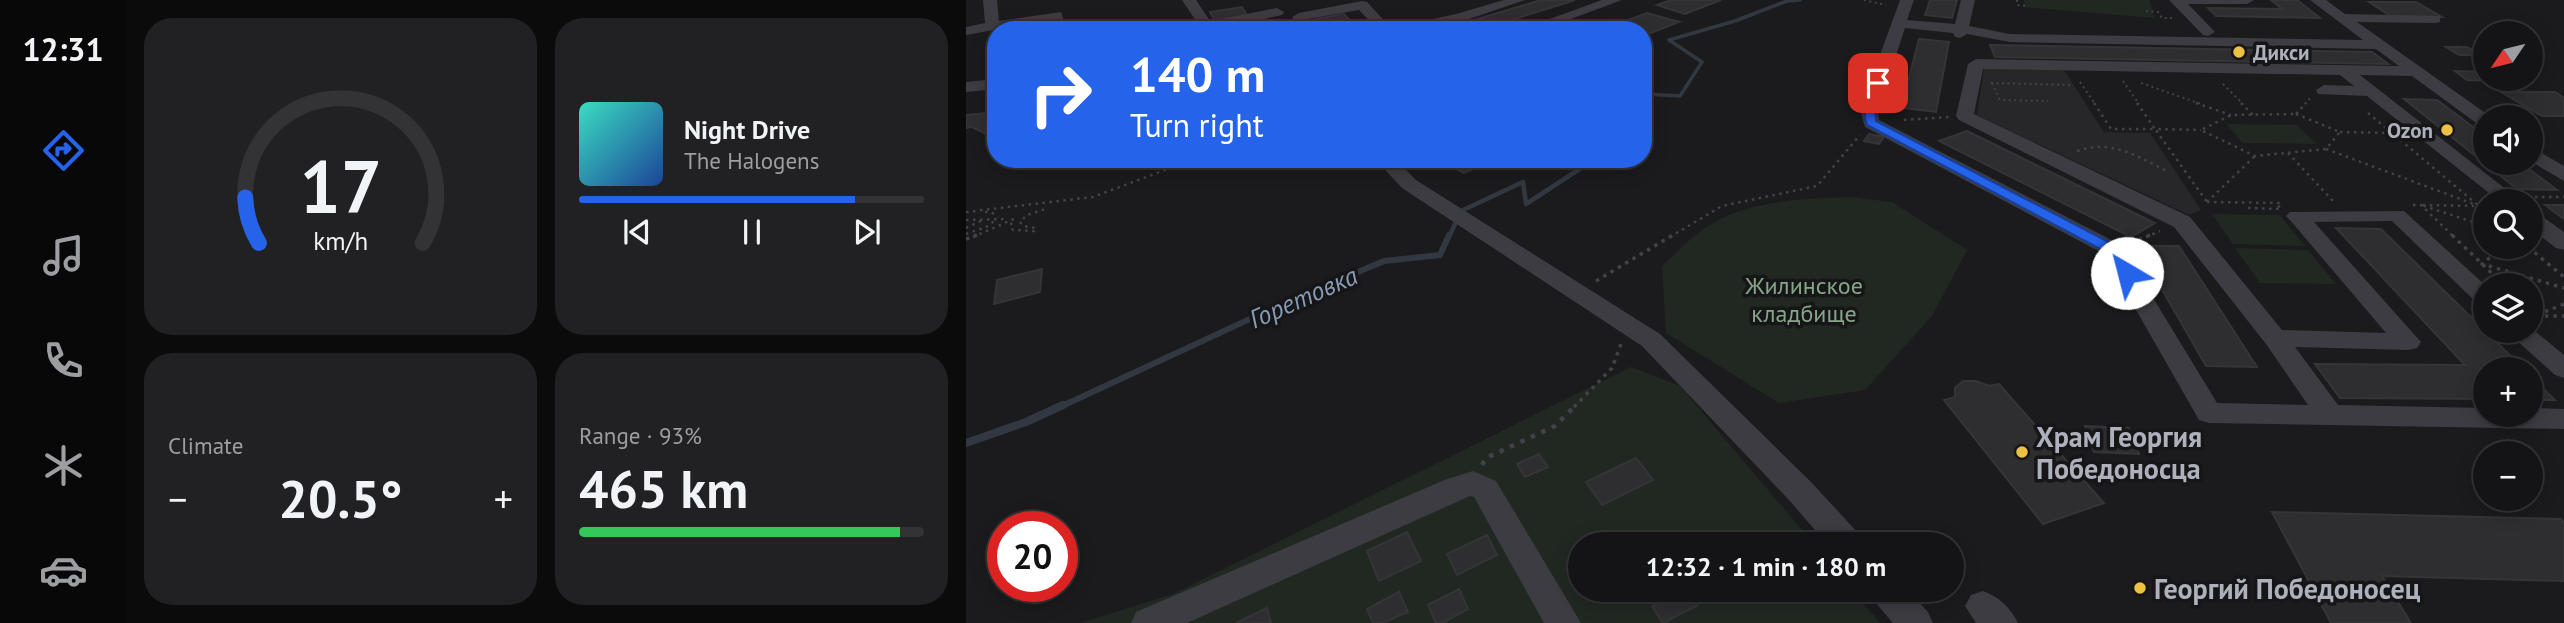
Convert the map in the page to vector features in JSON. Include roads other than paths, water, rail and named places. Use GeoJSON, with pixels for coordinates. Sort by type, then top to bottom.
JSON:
{"type":"FeatureCollection","features":[{"type":"Feature","properties":{"kind":"lane"},"geometry":{"type":"LineString","coordinates":[[990,0],[992,21]]}},
{"type":"Feature","properties":{"kind":"lane"},"geometry":{"type":"LineString","coordinates":[[1189,0],[1203,21]]}},
{"type":"Feature","properties":{"kind":"lane"},"geometry":{"type":"LineString","coordinates":[[1444,21],[1518,0]]}},
{"type":"Feature","properties":{"kind":"lane"},"geometry":{"type":"LineString","coordinates":[[1553,21],[1615,0]]}},
{"type":"Feature","properties":{"kind":"lane"},"geometry":{"type":"LineString","coordinates":[[1968,0],[1972,56],[1965,116],[2182,222],[2274,338],[2330,415]]}},
{"type":"Feature","properties":{"kind":"lane"},"geometry":{"type":"LineString","coordinates":[[2174,0],[2247,0]]}},
{"type":"Feature","properties":{"kind":"lane"},"geometry":{"type":"LineString","coordinates":[[2174,0],[2208,32]]}},
{"type":"Feature","properties":{"kind":"lane"},"geometry":{"type":"LineString","coordinates":[[2318,0],[2473,113]]}},
{"type":"Feature","properties":{"kind":"lane"},"geometry":{"type":"LineString","coordinates":[[1302,21],[1299,18],[1362,5],[1377,21]]}},
{"type":"Feature","properties":{"kind":"lane"},"geometry":{"type":"LineString","coordinates":[[1229,21],[1273,6]]}},
{"type":"Feature","properties":{"kind":"lane"},"geometry":{"type":"LineString","coordinates":[[1245,10],[1273,6]]}},
{"type":"Feature","properties":{"kind":"lane"},"geometry":{"type":"LineString","coordinates":[[1273,6],[1284,21]]}},
{"type":"Feature","properties":{"kind":"lane"},"geometry":{"type":"LineString","coordinates":[[2413,71],[1972,56],[1903,10],[1869,110],[1871,122],[2113,250],[2209,413],[2564,419]]}},
{"type":"Feature","properties":{"kind":"lane"},"geometry":{"type":"LineString","coordinates":[[1021,21],[1056,15],[1058,21]]}},
{"type":"Feature","properties":{"kind":"lane"},"geometry":{"type":"LineString","coordinates":[[1458,18],[1462,21]]}},
{"type":"Feature","properties":{"kind":"lane"},"geometry":{"type":"LineString","coordinates":[[2340,18],[2435,19]]}},
{"type":"Feature","properties":{"kind":"lane"},"geometry":{"type":"LineString","coordinates":[[966,31],[987,27]]}},
{"type":"Feature","properties":{"kind":"lane"},"geometry":{"type":"LineString","coordinates":[[1981,33],[2009,29],[2363,34]]}},
{"type":"Feature","properties":{"kind":"lane"},"geometry":{"type":"LineString","coordinates":[[1972,56],[1981,33]]}},
{"type":"Feature","properties":{"kind":"lane"},"geometry":{"type":"LineString","coordinates":[[1981,33],[2010,38],[2377,45]]}},
{"type":"Feature","properties":{"kind":"lane"},"geometry":{"type":"LineString","coordinates":[[2344,70],[2367,100],[2494,189]]}},
{"type":"Feature","properties":{"kind":"lane"},"geometry":{"type":"LineString","coordinates":[[2393,84],[2433,85]]}},
{"type":"Feature","properties":{"kind":"lane"},"geometry":{"type":"LineString","coordinates":[[966,88],[987,85]]}},
{"type":"Feature","properties":{"kind":"lane"},"geometry":{"type":"LineString","coordinates":[[2324,90],[2367,100]]}},
{"type":"Feature","properties":{"kind":"lane"},"geometry":{"type":"LineString","coordinates":[[2543,141],[2564,156]]}},
{"type":"Feature","properties":{"kind":"lane"},"geometry":{"type":"LineString","coordinates":[[2543,161],[2564,175]]}},
{"type":"Feature","properties":{"kind":"lane"},"geometry":{"type":"LineString","coordinates":[[1393,168],[1409,184],[1651,340],[1791,481],[1836,532]]}},
{"type":"Feature","properties":{"kind":"lane"},"geometry":{"type":"LineString","coordinates":[[2274,338],[2409,342],[2297,216],[2397,215],[2473,287]]}},
{"type":"Feature","properties":{"kind":"lane"},"geometry":{"type":"LineString","coordinates":[[2543,227],[2564,243]]}},
{"type":"Feature","properties":{"kind":"lane"},"geometry":{"type":"LineString","coordinates":[[2543,336],[2564,345]]}},
{"type":"Feature","properties":{"kind":"lane"},"geometry":{"type":"LineString","coordinates":[[2541,343],[2564,369]]}},
{"type":"Feature","properties":{"kind":"lane"},"geometry":{"type":"LineString","coordinates":[[1169,619],[1458,487],[1473,483],[1485,489],[1563,623]]}},
{"type":"Feature","properties":{"kind":"lane"},"geometry":{"type":"LineString","coordinates":[[1897,602],[1915,623]]}},
{"type":"Feature","properties":{"kind":"waterway","name":"Горетовка"},"geometry":{"type":"LineString","coordinates":[[1652,94],[1680,96],[1702,62],[1669,40],[1735,21],[1787,1],[1800,0]]}},
{"type":"Feature","properties":{"kind":"waterway","name":"Горетовка"},"geometry":{"type":"LineString","coordinates":[[1449,237],[1461,211],[1523,182],[1526,204],[1581,168]]}},
{"type":"Feature","properties":{"kind":"waterway","name":"Горетовка"},"geometry":{"type":"LineString","coordinates":[[1060,407],[1278,306],[1384,261],[1440,255],[1449,235]]}},
{"type":"Feature","properties":{"kind":"waterway","name":"Горетовка"},"geometry":{"type":"LineString","coordinates":[[966,443],[1026,422],[1063,405]]}},
{"type":"Feature","properties":{"kind":"place","name":"Дикси"},"geometry":{"type":"Point","coordinates":[2239,52]}},
{"type":"Feature","properties":{"kind":"place","name":"Ozon"},"geometry":{"type":"Point","coordinates":[2447,130]}},
{"type":"Feature","properties":{"kind":"place","name":"Храм Георгия Победоносца"},"geometry":{"type":"Point","coordinates":[2022,452]}},
{"type":"Feature","properties":{"kind":"place","name":"Георгий Победоносец"},"geometry":{"type":"Point","coordinates":[2140,588]}},
{"type":"Feature","properties":{"kind":"park label","name":"Жилинское кладбище"},"geometry":{"type":"Point","coordinates":[1804,299]}}]}
